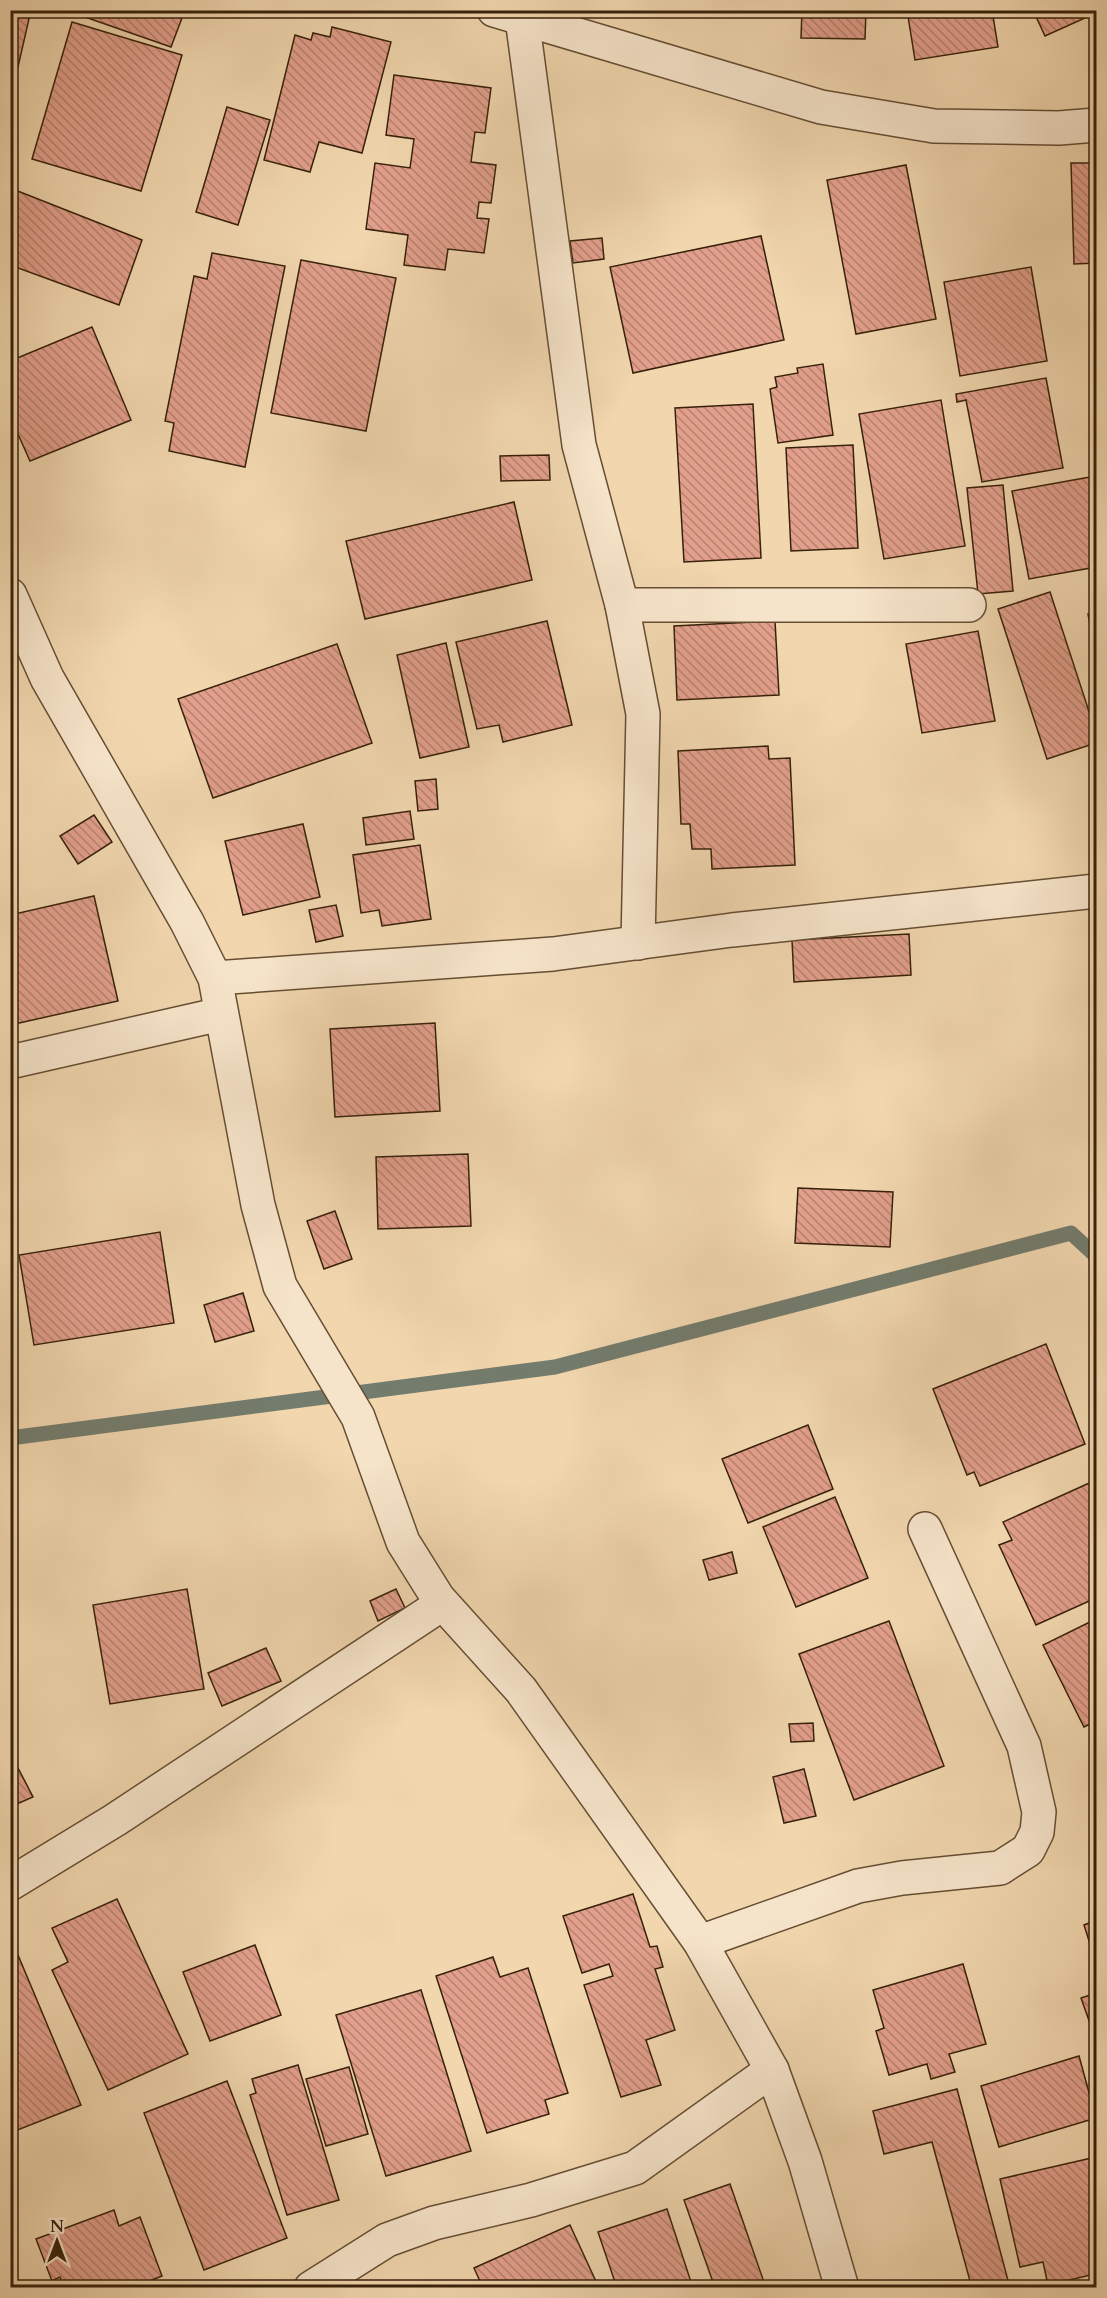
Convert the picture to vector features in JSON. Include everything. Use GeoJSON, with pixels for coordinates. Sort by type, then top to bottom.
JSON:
{"type":"FeatureCollection","features":[{"type":"Feature","properties":{"kind":"street"},"geometry":{"type":"LineString","coordinates":[[638,943],[643,714],[622,604],[579,445],[508,14],[821,107],[934,126],[1059,128],[1096,125]]}},
{"type":"Feature","properties":{"kind":"street"},"geometry":{"type":"LineString","coordinates":[[10,595],[47,678],[187,922],[215,978],[258,1205],[280,1286],[358,1417],[403,1542],[442,1604],[521,1690],[700,1942],[772,2070],[805,2162],[842,2288]]}},
{"type":"Feature","properties":{"kind":"street"},"geometry":{"type":"LineString","coordinates":[[622,604],[969,605]]}},
{"type":"Feature","properties":{"kind":"street"},"geometry":{"type":"LineString","coordinates":[[215,978],[553,954],[732,930],[1096,891]]}},
{"type":"Feature","properties":{"kind":"street"},"geometry":{"type":"LineString","coordinates":[[10,1062],[221,1014]]}},
{"type":"Feature","properties":{"kind":"street"},"geometry":{"type":"LineString","coordinates":[[700,1942],[858,1886],[902,1878],[1000,1868],[1028,1850],[1037,1832],[1039,1812],[1036,1789],[1024,1746],[925,1529]]}},
{"type":"Feature","properties":{"kind":"street"},"geometry":{"type":"LineString","coordinates":[[10,1884],[115,1820],[442,1604]]}},
{"type":"Feature","properties":{"kind":"street"},"geometry":{"type":"LineString","coordinates":[[311,2288],[397,2237],[434,2223],[531,2200],[635,2168],[772,2070]]}},
{"type":"Feature","properties":{"kind":"building"},"geometry":{"type":"Polygon","coordinates":[[[10,10],[31,10],[10,102],[10,10]]]}},
{"type":"Feature","properties":{"kind":"building"},"geometry":{"type":"Polygon","coordinates":[[[88,10],[185,10],[171,47],[85,17],[88,10]]]}},
{"type":"Feature","properties":{"kind":"building"},"geometry":{"type":"Polygon","coordinates":[[[802,10],[866,10],[865,39],[801,38],[802,10]]]}},
{"type":"Feature","properties":{"kind":"building"},"geometry":{"type":"Polygon","coordinates":[[[907,10],[992,10],[998,47],[915,60],[907,10]]]}},
{"type":"Feature","properties":{"kind":"building"},"geometry":{"type":"Polygon","coordinates":[[[1033,10],[1096,10],[1096,13],[1045,36],[1033,10]]]}},
{"type":"Feature","properties":{"kind":"building"},"geometry":{"type":"Polygon","coordinates":[[[72,22],[182,55],[141,191],[32,159],[72,22]]]}},
{"type":"Feature","properties":{"kind":"building"},"geometry":{"type":"Polygon","coordinates":[[[332,27],[391,42],[362,153],[319,142],[310,172],[264,160],[295,35],[311,40],[313,33],[330,37],[332,27]]]}},
{"type":"Feature","properties":{"kind":"building"},"geometry":{"type":"Polygon","coordinates":[[[394,75],[491,88],[485,133],[475,132],[471,162],[496,165],[491,203],[479,202],[477,218],[489,219],[484,253],[448,249],[445,270],[404,265],[408,235],[366,229],[375,163],[410,168],[414,139],[386,135],[394,75]]]}},
{"type":"Feature","properties":{"kind":"building"},"geometry":{"type":"Polygon","coordinates":[[[227,107],[270,120],[238,225],[196,212],[227,107]]]}},
{"type":"Feature","properties":{"kind":"building"},"geometry":{"type":"Polygon","coordinates":[[[1071,163],[1096,163],[1096,263],[1074,264],[1071,163]]]}},
{"type":"Feature","properties":{"kind":"building"},"geometry":{"type":"Polygon","coordinates":[[[906,165],[936,319],[856,334],[827,180],[906,165]]]}},
{"type":"Feature","properties":{"kind":"building"},"geometry":{"type":"Polygon","coordinates":[[[10,188],[142,240],[119,305],[10,265],[10,188]]]}},
{"type":"Feature","properties":{"kind":"building"},"geometry":{"type":"Polygon","coordinates":[[[761,236],[784,340],[633,373],[610,267],[761,236]]]}},
{"type":"Feature","properties":{"kind":"building"},"geometry":{"type":"Polygon","coordinates":[[[602,238],[604,259],[573,263],[570,241],[602,238]]]}},
{"type":"Feature","properties":{"kind":"building"},"geometry":{"type":"Polygon","coordinates":[[[212,253],[285,266],[245,467],[169,451],[174,423],[165,421],[194,276],[207,279],[212,253]]]}},
{"type":"Feature","properties":{"kind":"building"},"geometry":{"type":"Polygon","coordinates":[[[301,260],[396,278],[366,431],[271,413],[301,260]]]}},
{"type":"Feature","properties":{"kind":"building"},"geometry":{"type":"Polygon","coordinates":[[[1031,267],[1047,361],[960,376],[944,282],[1031,267]]]}},
{"type":"Feature","properties":{"kind":"building"},"geometry":{"type":"Polygon","coordinates":[[[92,327],[131,420],[30,461],[10,416],[10,361],[92,327]]]}},
{"type":"Feature","properties":{"kind":"building"},"geometry":{"type":"Polygon","coordinates":[[[823,364],[833,435],[778,443],[770,389],[777,387],[775,377],[798,373],[797,368],[823,364]]]}},
{"type":"Feature","properties":{"kind":"building"},"geometry":{"type":"Polygon","coordinates":[[[1046,378],[1063,468],[982,482],[966,400],[957,402],[956,394],[1046,378]]]}},
{"type":"Feature","properties":{"kind":"building"},"geometry":{"type":"Polygon","coordinates":[[[941,400],[965,546],[884,559],[859,414],[941,400]]]}},
{"type":"Feature","properties":{"kind":"building"},"geometry":{"type":"Polygon","coordinates":[[[753,404],[761,558],[684,562],[675,408],[753,404]]]}},
{"type":"Feature","properties":{"kind":"building"},"geometry":{"type":"Polygon","coordinates":[[[853,445],[858,548],[791,551],[786,448],[853,445]]]}},
{"type":"Feature","properties":{"kind":"building"},"geometry":{"type":"Polygon","coordinates":[[[549,455],[550,480],[501,481],[500,456],[549,455]]]}},
{"type":"Feature","properties":{"kind":"building"},"geometry":{"type":"Polygon","coordinates":[[[1096,476],[1096,567],[1029,579],[1012,491],[1096,476]]]}},
{"type":"Feature","properties":{"kind":"building"},"geometry":{"type":"Polygon","coordinates":[[[1003,485],[1013,591],[978,594],[967,488],[1003,485]]]}},
{"type":"Feature","properties":{"kind":"building"},"geometry":{"type":"Polygon","coordinates":[[[514,502],[532,580],[365,619],[346,541],[514,502]]]}},
{"type":"Feature","properties":{"kind":"building"},"geometry":{"type":"Polygon","coordinates":[[[1050,592],[1096,733],[1096,743],[1047,759],[998,609],[1050,592]]]}},
{"type":"Feature","properties":{"kind":"building"},"geometry":{"type":"Polygon","coordinates":[[[1096,612],[1096,656],[1088,614],[1096,612]]]}},
{"type":"Feature","properties":{"kind":"building"},"geometry":{"type":"Polygon","coordinates":[[[547,621],[572,725],[503,742],[499,725],[477,729],[456,642],[547,621]]]}},
{"type":"Feature","properties":{"kind":"building"},"geometry":{"type":"Polygon","coordinates":[[[775,621],[779,695],[677,700],[674,626],[775,621]]]}},
{"type":"Feature","properties":{"kind":"building"},"geometry":{"type":"Polygon","coordinates":[[[978,631],[995,721],[922,733],[906,644],[978,631]]]}},
{"type":"Feature","properties":{"kind":"building"},"geometry":{"type":"Polygon","coordinates":[[[446,643],[469,747],[420,758],[397,655],[446,643]]]}},
{"type":"Feature","properties":{"kind":"building"},"geometry":{"type":"Polygon","coordinates":[[[337,644],[372,743],[213,798],[178,699],[337,644]]]}},
{"type":"Feature","properties":{"kind":"building"},"geometry":{"type":"Polygon","coordinates":[[[768,746],[769,759],[790,758],[795,865],[712,869],[711,849],[692,849],[690,824],[681,824],[678,751],[768,746]]]}},
{"type":"Feature","properties":{"kind":"building"},"geometry":{"type":"Polygon","coordinates":[[[436,779],[438,809],[418,811],[415,781],[436,779]]]}},
{"type":"Feature","properties":{"kind":"building"},"geometry":{"type":"Polygon","coordinates":[[[410,811],[414,839],[366,845],[363,818],[410,811]]]}},
{"type":"Feature","properties":{"kind":"building"},"geometry":{"type":"Polygon","coordinates":[[[94,815],[112,842],[78,864],[60,836],[94,815]]]}},
{"type":"Feature","properties":{"kind":"building"},"geometry":{"type":"Polygon","coordinates":[[[303,824],[320,897],[243,915],[225,841],[303,824]]]}},
{"type":"Feature","properties":{"kind":"building"},"geometry":{"type":"Polygon","coordinates":[[[420,845],[431,919],[382,926],[379,910],[361,913],[353,855],[420,845]]]}},
{"type":"Feature","properties":{"kind":"building"},"geometry":{"type":"Polygon","coordinates":[[[94,896],[118,1001],[10,1025],[10,915],[94,896]]]}},
{"type":"Feature","properties":{"kind":"building"},"geometry":{"type":"Polygon","coordinates":[[[336,905],[343,936],[316,942],[309,910],[336,905]]]}},
{"type":"Feature","properties":{"kind":"building"},"geometry":{"type":"Polygon","coordinates":[[[909,934],[911,975],[794,982],[792,940],[909,934]]]}},
{"type":"Feature","properties":{"kind":"building"},"geometry":{"type":"Polygon","coordinates":[[[435,1023],[440,1111],[335,1117],[330,1029],[435,1023]]]}},
{"type":"Feature","properties":{"kind":"building"},"geometry":{"type":"Polygon","coordinates":[[[468,1154],[471,1226],[378,1229],[376,1157],[468,1154]]]}},
{"type":"Feature","properties":{"kind":"building"},"geometry":{"type":"Polygon","coordinates":[[[798,1188],[893,1192],[890,1247],[795,1243],[798,1188]]]}},
{"type":"Feature","properties":{"kind":"building"},"geometry":{"type":"Polygon","coordinates":[[[335,1211],[352,1259],[324,1269],[307,1221],[335,1211]]]}},
{"type":"Feature","properties":{"kind":"building"},"geometry":{"type":"Polygon","coordinates":[[[160,1232],[174,1323],[34,1345],[19,1255],[160,1232]]]}},
{"type":"Feature","properties":{"kind":"building"},"geometry":{"type":"Polygon","coordinates":[[[243,1293],[254,1331],[215,1342],[204,1305],[243,1293]]]}},
{"type":"Feature","properties":{"kind":"building"},"geometry":{"type":"Polygon","coordinates":[[[1046,1344],[1085,1444],[980,1486],[974,1472],[967,1475],[933,1389],[1046,1344]]]}},
{"type":"Feature","properties":{"kind":"building"},"geometry":{"type":"Polygon","coordinates":[[[808,1425],[833,1489],[748,1523],[722,1459],[808,1425]]]}},
{"type":"Feature","properties":{"kind":"building"},"geometry":{"type":"Polygon","coordinates":[[[1096,1480],[1096,1598],[1036,1625],[999,1545],[1012,1540],[1003,1522],[1096,1480]]]}},
{"type":"Feature","properties":{"kind":"building"},"geometry":{"type":"Polygon","coordinates":[[[835,1497],[868,1578],[796,1607],[763,1527],[835,1497]]]}},
{"type":"Feature","properties":{"kind":"building"},"geometry":{"type":"Polygon","coordinates":[[[732,1552],[737,1573],[709,1580],[703,1560],[732,1552]]]}},
{"type":"Feature","properties":{"kind":"building"},"geometry":{"type":"Polygon","coordinates":[[[187,1589],[204,1689],[110,1704],[93,1605],[187,1589]]]}},
{"type":"Feature","properties":{"kind":"building"},"geometry":{"type":"Polygon","coordinates":[[[396,1589],[405,1608],[378,1621],[370,1601],[396,1589]]]}},
{"type":"Feature","properties":{"kind":"building"},"geometry":{"type":"Polygon","coordinates":[[[1096,1619],[1096,1721],[1084,1727],[1043,1645],[1096,1619]]]}},
{"type":"Feature","properties":{"kind":"building"},"geometry":{"type":"Polygon","coordinates":[[[889,1621],[944,1766],[854,1800],[799,1654],[889,1621]]]}},
{"type":"Feature","properties":{"kind":"building"},"geometry":{"type":"Polygon","coordinates":[[[266,1648],[281,1681],[222,1706],[208,1673],[266,1648]]]}},
{"type":"Feature","properties":{"kind":"building"},"geometry":{"type":"Polygon","coordinates":[[[813,1723],[814,1741],[791,1742],[789,1724],[813,1723]]]}},
{"type":"Feature","properties":{"kind":"building"},"geometry":{"type":"Polygon","coordinates":[[[17,1766],[33,1797],[10,1807],[10,1769],[17,1766]]]}},
{"type":"Feature","properties":{"kind":"building"},"geometry":{"type":"Polygon","coordinates":[[[804,1769],[816,1816],[784,1823],[773,1777],[804,1769]]]}},
{"type":"Feature","properties":{"kind":"building"},"geometry":{"type":"Polygon","coordinates":[[[633,1894],[650,1947],[657,1946],[663,1967],[655,1969],[675,2030],[646,2040],[661,2085],[621,2097],[584,1985],[613,1976],[609,1964],[582,1973],[563,1916],[633,1894]]]}},
{"type":"Feature","properties":{"kind":"building"},"geometry":{"type":"Polygon","coordinates":[[[117,1899],[188,2054],[108,2090],[52,1970],[68,1962],[52,1928],[117,1899]]]}},
{"type":"Feature","properties":{"kind":"building"},"geometry":{"type":"Polygon","coordinates":[[[1096,1920],[1096,1963],[1084,1925],[1096,1920]]]}},
{"type":"Feature","properties":{"kind":"building"},"geometry":{"type":"Polygon","coordinates":[[[10,1936],[81,2105],[10,2133],[10,1936]]]}},
{"type":"Feature","properties":{"kind":"building"},"geometry":{"type":"Polygon","coordinates":[[[255,1945],[281,2015],[210,2041],[183,1972],[255,1945]]]}},
{"type":"Feature","properties":{"kind":"building"},"geometry":{"type":"Polygon","coordinates":[[[493,1957],[500,1977],[528,1968],[568,2093],[545,2100],[549,2114],[487,2133],[436,1976],[493,1957]]]}},
{"type":"Feature","properties":{"kind":"building"},"geometry":{"type":"Polygon","coordinates":[[[963,1964],[986,2044],[949,2054],[955,2072],[931,2079],[927,2064],[889,2075],[876,2031],[884,2028],[873,1990],[963,1964]]]}},
{"type":"Feature","properties":{"kind":"building"},"geometry":{"type":"Polygon","coordinates":[[[421,1990],[471,2151],[386,2176],[336,2015],[421,1990]]]}},
{"type":"Feature","properties":{"kind":"building"},"geometry":{"type":"Polygon","coordinates":[[[1096,1993],[1096,2028],[1092,2029],[1081,1998],[1096,1993]]]}},
{"type":"Feature","properties":{"kind":"building"},"geometry":{"type":"Polygon","coordinates":[[[1079,2056],[1096,2118],[999,2147],[981,2086],[1079,2056]]]}},
{"type":"Feature","properties":{"kind":"building"},"geometry":{"type":"Polygon","coordinates":[[[298,2065],[339,2200],[287,2215],[250,2095],[256,2093],[252,2079],[298,2065]]]}},
{"type":"Feature","properties":{"kind":"building"},"geometry":{"type":"Polygon","coordinates":[[[349,2067],[368,2134],[326,2146],[306,2079],[349,2067]]]}},
{"type":"Feature","properties":{"kind":"building"},"geometry":{"type":"Polygon","coordinates":[[[227,2081],[287,2238],[204,2270],[144,2113],[227,2081]]]}},
{"type":"Feature","properties":{"kind":"building"},"geometry":{"type":"Polygon","coordinates":[[[957,2089],[1010,2288],[946,2288],[970,2281],[932,2142],[884,2154],[873,2111],[957,2089]]]}},
{"type":"Feature","properties":{"kind":"building"},"geometry":{"type":"Polygon","coordinates":[[[1096,2157],[1096,2253],[1090,2255],[1095,2274],[1048,2285],[1043,2262],[1020,2267],[1000,2179],[1096,2157]]]}},
{"type":"Feature","properties":{"kind":"building"},"geometry":{"type":"Polygon","coordinates":[[[730,2184],[766,2288],[715,2288],[684,2200],[730,2184]]]}},
{"type":"Feature","properties":{"kind":"building"},"geometry":{"type":"Polygon","coordinates":[[[667,2209],[693,2288],[617,2288],[598,2232],[667,2209]]]}},
{"type":"Feature","properties":{"kind":"building"},"geometry":{"type":"Polygon","coordinates":[[[114,2210],[119,2226],[140,2217],[162,2276],[132,2288],[64,2288],[60,2277],[52,2281],[36,2239],[114,2210]]]}},
{"type":"Feature","properties":{"kind":"building"},"geometry":{"type":"Polygon","coordinates":[[[570,2225],[599,2288],[483,2288],[474,2268],[570,2225]]]}},
{"type":"Feature","properties":{"kind":"waterway"},"geometry":{"type":"LineString","coordinates":[[10,1438],[555,1367],[1071,1233],[1096,1256]]}}]}
